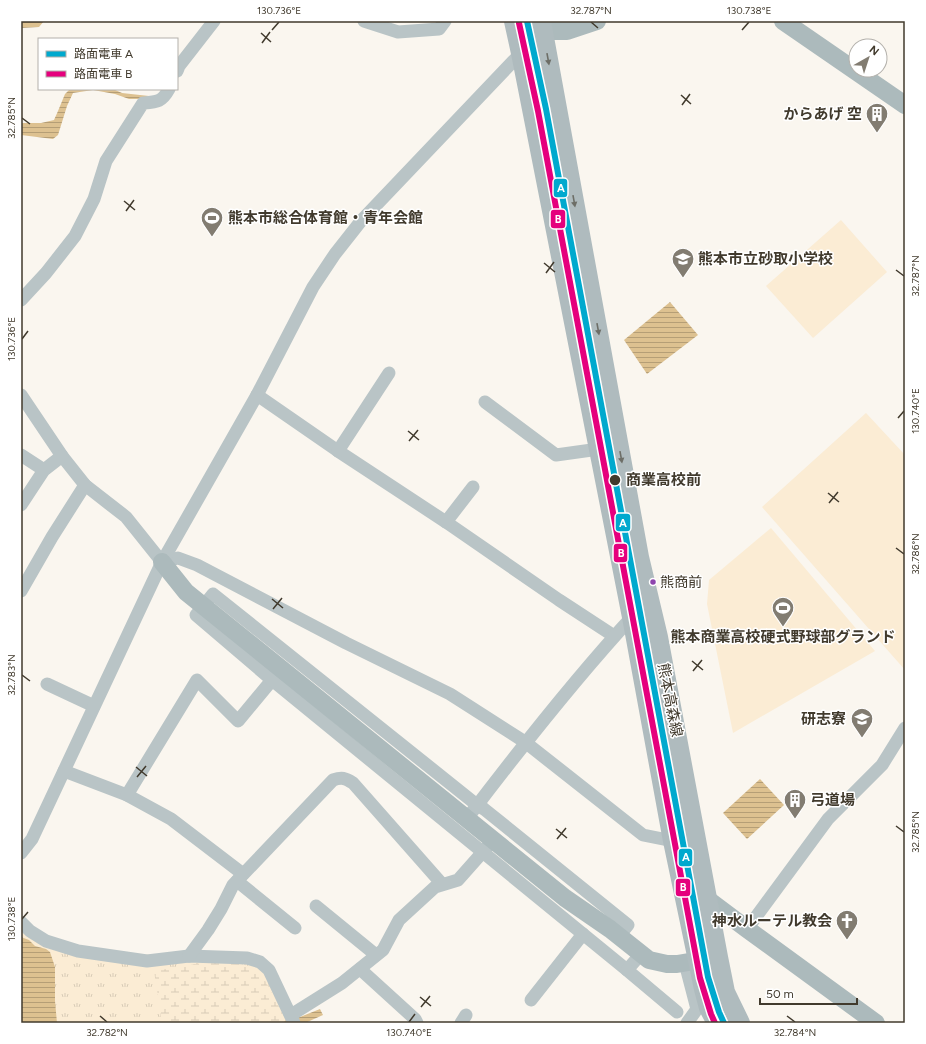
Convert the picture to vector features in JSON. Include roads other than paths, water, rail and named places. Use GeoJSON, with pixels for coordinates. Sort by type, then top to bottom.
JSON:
{"type":"FeatureCollection","features":[{"type":"Feature","properties":{"kind":"main road","name":"熊本高森線"},"geometry":{"type":"LineString","coordinates":[[514,21],[522,53],[632,617],[673,841],[692,962],[709,1008],[717,1023]]}},
{"type":"Feature","properties":{"kind":"main road","name":"熊本高森線"},"geometry":{"type":"LineString","coordinates":[[542,26],[639,558],[658,637],[718,957],[726,992],[740,1023]]}},
{"type":"Feature","properties":{"kind":"street"},"geometry":{"type":"LineString","coordinates":[[178,68],[214,21]]}},
{"type":"Feature","properties":{"kind":"street"},"geometry":{"type":"LineString","coordinates":[[364,21],[398,32],[440,28],[445,21]]}},
{"type":"Feature","properties":{"kind":"street"},"geometry":{"type":"LineString","coordinates":[[21,853],[32,839],[162,562],[257,395],[313,287],[335,254],[361,222],[522,53],[542,26],[567,31],[597,21]]}},
{"type":"Feature","properties":{"kind":"street"},"geometry":{"type":"LineString","coordinates":[[783,21],[905,105]]}},
{"type":"Feature","properties":{"kind":"street"},"geometry":{"type":"LineString","coordinates":[[21,300],[46,273],[75,236],[94,199],[106,162],[143,103],[155,102],[163,99],[168,90]]}},
{"type":"Feature","properties":{"kind":"street"},"geometry":{"type":"LineString","coordinates":[[338,451],[389,374]]}},
{"type":"Feature","properties":{"kind":"street"},"geometry":{"type":"LineString","coordinates":[[21,395],[62,456],[86,485],[126,517],[186,592],[471,812],[488,846],[583,934],[678,1012]]}},
{"type":"Feature","properties":{"kind":"street"},"geometry":{"type":"LineString","coordinates":[[257,395],[338,451],[446,522],[558,600],[614,636]]}},
{"type":"Feature","properties":{"kind":"street"},"geometry":{"type":"LineString","coordinates":[[486,402],[556,455],[599,449]]}},
{"type":"Feature","properties":{"kind":"street"},"geometry":{"type":"LineString","coordinates":[[21,455],[44,470]]}},
{"type":"Feature","properties":{"kind":"street"},"geometry":{"type":"LineString","coordinates":[[21,505],[44,470],[62,456]]}},
{"type":"Feature","properties":{"kind":"street"},"geometry":{"type":"LineString","coordinates":[[21,591],[52,537],[86,485]]}},
{"type":"Feature","properties":{"kind":"street"},"geometry":{"type":"LineString","coordinates":[[446,522],[473,488]]}},
{"type":"Feature","properties":{"kind":"street"},"geometry":{"type":"LineString","coordinates":[[162,562],[178,558],[197,565],[346,643],[450,694],[525,742],[643,835],[673,841]]}},
{"type":"Feature","properties":{"kind":"street"},"geometry":{"type":"LineString","coordinates":[[204,606],[196,615],[272,680],[488,846],[610,929],[649,960],[667,964],[692,962],[718,957]]}},
{"type":"Feature","properties":{"kind":"street"},"geometry":{"type":"LineString","coordinates":[[471,812],[525,742],[614,636],[632,617]]}},
{"type":"Feature","properties":{"kind":"street"},"geometry":{"type":"LineString","coordinates":[[126,796],[197,680],[238,721],[272,680]]}},
{"type":"Feature","properties":{"kind":"street"},"geometry":{"type":"LineString","coordinates":[[47,684],[94,706]]}},
{"type":"Feature","properties":{"kind":"street"},"geometry":{"type":"LineString","coordinates":[[747,929],[828,819],[882,765],[905,728]]}},
{"type":"Feature","properties":{"kind":"street"},"geometry":{"type":"LineString","coordinates":[[64,771],[126,796],[171,819],[240,877],[294,928]]}},
{"type":"Feature","properties":{"kind":"street"},"geometry":{"type":"LineString","coordinates":[[189,956],[208,930],[233,885],[333,780],[339,778],[346,779],[353,783],[442,884]]}},
{"type":"Feature","properties":{"kind":"street"},"geometry":{"type":"LineString","coordinates":[[471,812],[484,809],[628,925],[619,936]]}},
{"type":"Feature","properties":{"kind":"street"},"geometry":{"type":"LineString","coordinates":[[21,922],[30,931],[46,941],[78,951],[147,961],[189,956],[247,958],[260,962],[269,970],[292,1019],[342,983],[383,950],[399,920],[436,886],[458,880],[488,846]]}},
{"type":"Feature","properties":{"kind":"street"},"geometry":{"type":"LineString","coordinates":[[707,899],[876,1023]]}},
{"type":"Feature","properties":{"kind":"street"},"geometry":{"type":"LineString","coordinates":[[316,906],[376,956]]}},
{"type":"Feature","properties":{"kind":"street"},"geometry":{"type":"LineString","coordinates":[[532,1000],[583,934]]}},
{"type":"Feature","properties":{"kind":"street"},"geometry":{"type":"LineString","coordinates":[[627,970],[641,954]]}},
{"type":"Feature","properties":{"kind":"street"},"geometry":{"type":"LineString","coordinates":[[687,1023],[697,1009],[692,962]]}},
{"type":"Feature","properties":{"kind":"street"},"geometry":{"type":"LineString","coordinates":[[360,969],[415,1019],[417,1023]]}},
{"type":"Feature","properties":{"kind":"tram line","name":"A"},"geometry":{"type":"LineString","coordinates":[[527,21],[546,109],[708,977],[724,1023]]}},
{"type":"Feature","properties":{"kind":"tram line","name":"B"},"geometry":{"type":"LineString","coordinates":[[519,23],[538,111],[700,978],[715,1023]]}},
{"type":"Feature","properties":{"kind":"place","name":"からあげ 空"},"geometry":{"type":"Point","coordinates":[877,134]}},
{"type":"Feature","properties":{"kind":"place","name":"熊本市総合体育館・青年会館"},"geometry":{"type":"Point","coordinates":[212,238]}},
{"type":"Feature","properties":{"kind":"place","name":"熊本市立砂取小学校"},"geometry":{"type":"Point","coordinates":[683,278]}},
{"type":"Feature","properties":{"kind":"place","name":"商業高校前"},"geometry":{"type":"Point","coordinates":[615,480]}},
{"type":"Feature","properties":{"kind":"place","name":"熊商前"},"geometry":{"type":"Point","coordinates":[653,582]}},
{"type":"Feature","properties":{"kind":"place","name":"熊本商業高校硬式野球部グランド"},"geometry":{"type":"Point","coordinates":[783,628]}},
{"type":"Feature","properties":{"kind":"place","name":"研志寮"},"geometry":{"type":"Point","coordinates":[862,738]}},
{"type":"Feature","properties":{"kind":"place","name":"弓道場"},"geometry":{"type":"Point","coordinates":[795,820]}},
{"type":"Feature","properties":{"kind":"place","name":"神水ルーテル教会"},"geometry":{"type":"Point","coordinates":[847,940]}}]}
